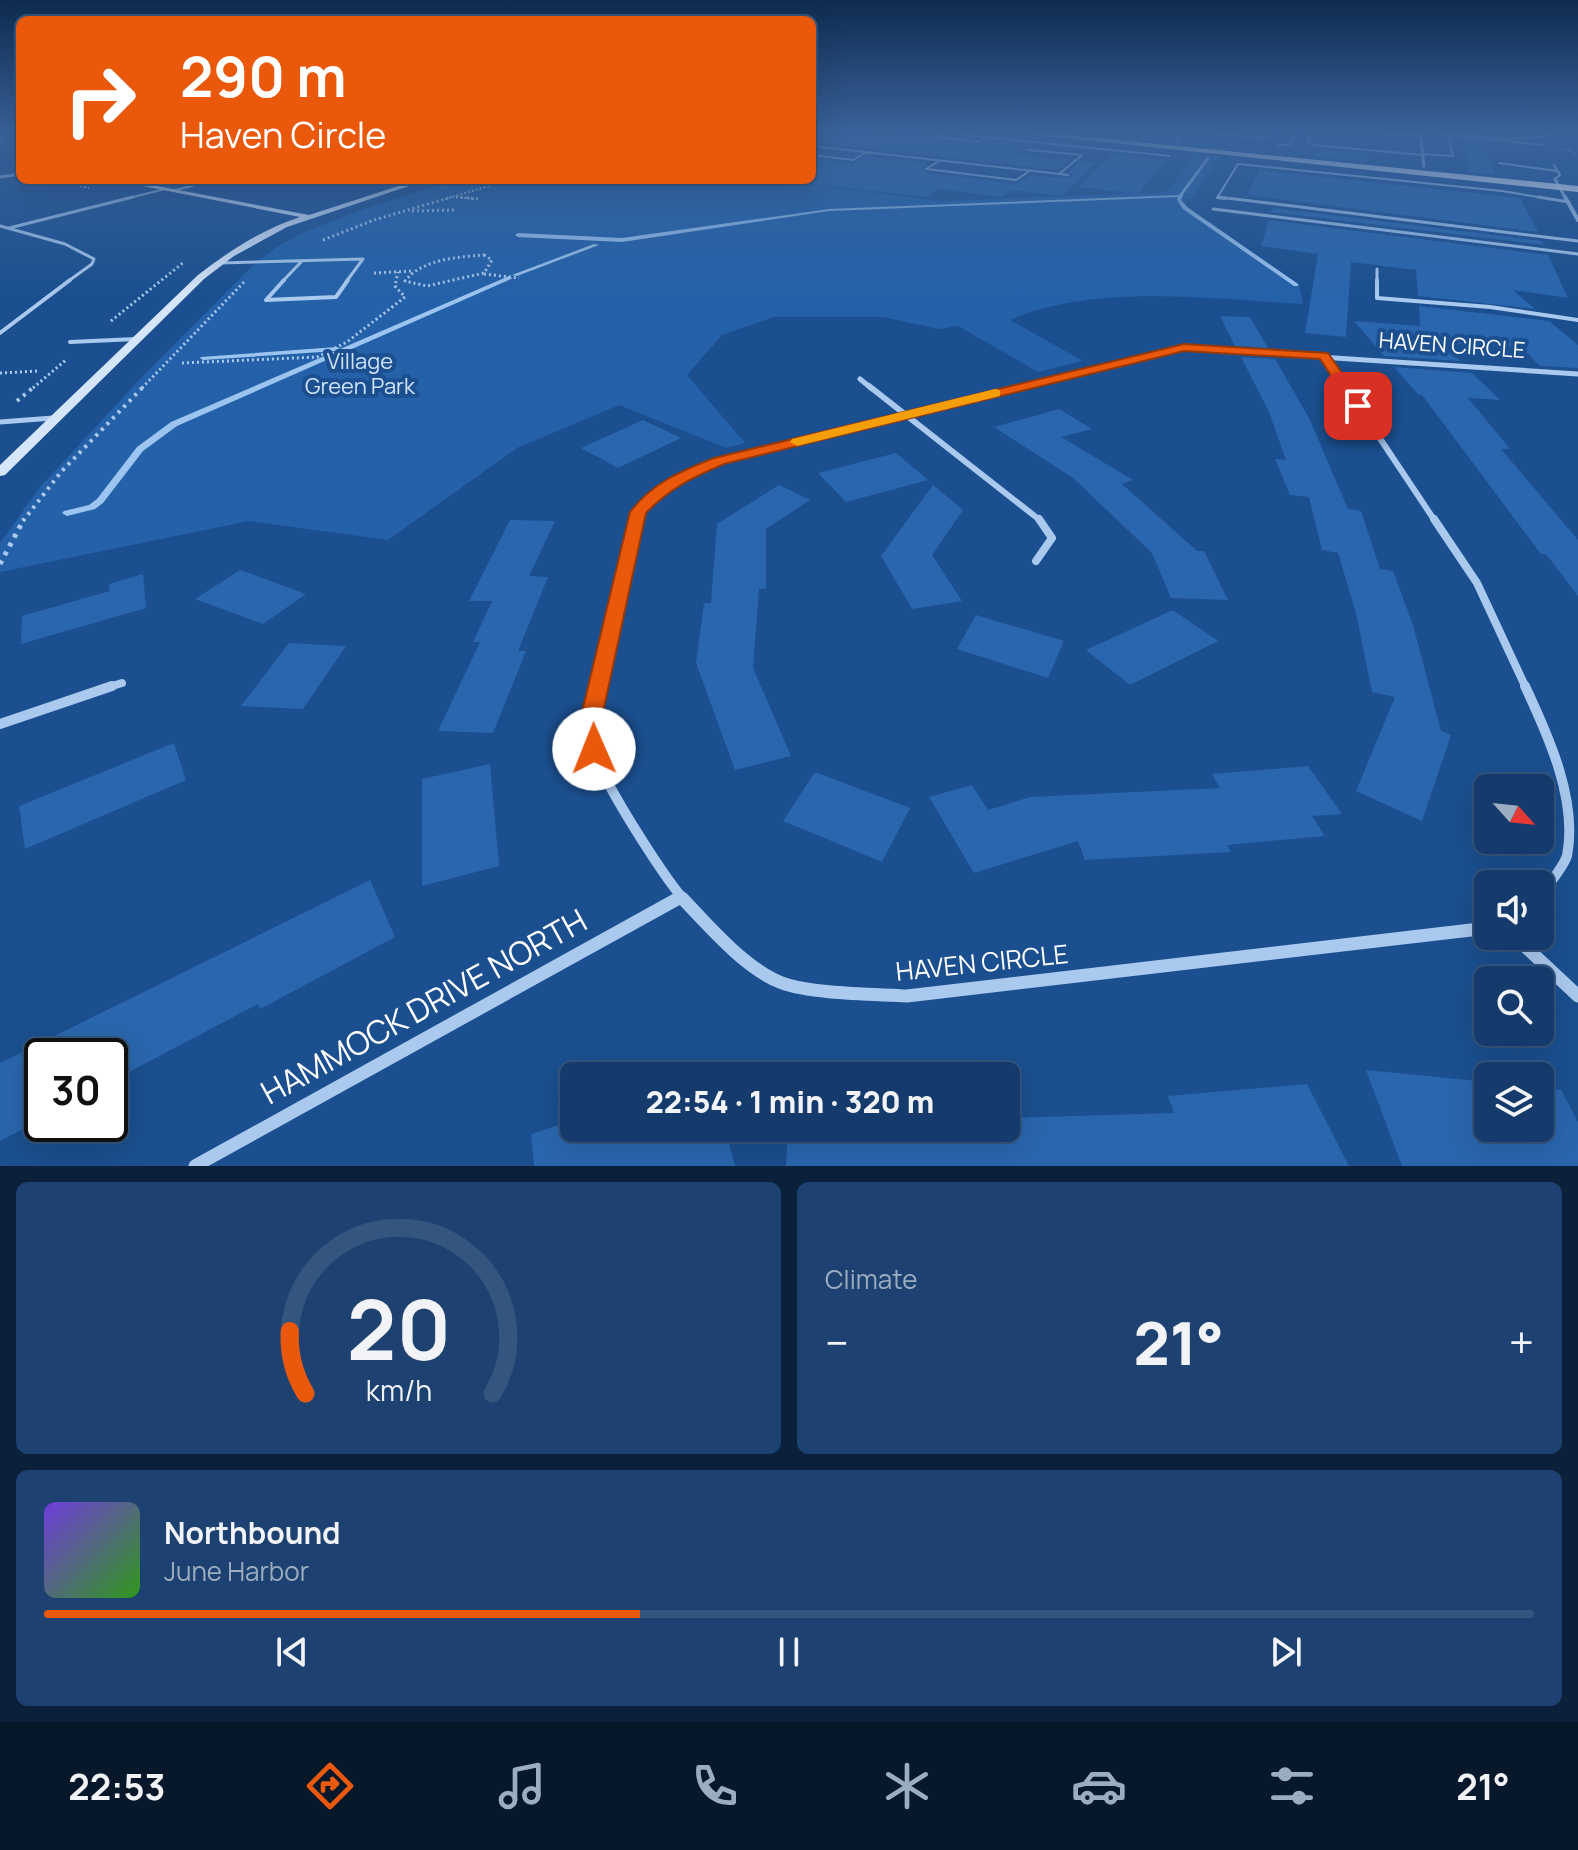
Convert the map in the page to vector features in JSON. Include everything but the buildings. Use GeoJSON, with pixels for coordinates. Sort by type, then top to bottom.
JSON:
{"type":"FeatureCollection","features":[{"type":"Feature","properties":{"kind":"main road"},"geometry":{"type":"LineString","coordinates":[[149,186],[308,216]]}},
{"type":"Feature","properties":{"kind":"main road"},"geometry":{"type":"LineString","coordinates":[[0,472],[219,263],[257,239],[308,216],[402,186]]}},
{"type":"Feature","properties":{"kind":"street"},"geometry":{"type":"LineString","coordinates":[[1561,186],[1578,220]]}},
{"type":"Feature","properties":{"kind":"street","name":"HAVEN CIRCLE"},"geometry":{"type":"LineString","coordinates":[[1474,930],[907,996],[837,992],[782,983],[734,952],[681,897],[606,780],[594,749],[593,712],[638,512],[658,491],[684,475],[719,461],[1184,348],[1578,374]]}},
{"type":"Feature","properties":{"kind":"street"},"geometry":{"type":"LineString","coordinates":[[1324,355],[1477,583],[1563,767],[1572,812],[1567,856],[1554,876]]}},
{"type":"Feature","properties":{"kind":"street"},"geometry":{"type":"LineString","coordinates":[[860,379],[1037,515],[1052,538],[1036,561]]}},
{"type":"Feature","properties":{"kind":"street"},"geometry":{"type":"LineString","coordinates":[[0,724],[122,683]]}},
{"type":"Feature","properties":{"kind":"street","name":"HAMMOCK DRIVE NORTH"},"geometry":{"type":"LineString","coordinates":[[195,1166],[681,897]]}},
{"type":"Feature","properties":{"kind":"street"},"geometry":{"type":"LineString","coordinates":[[1529,950],[1578,996]]}},
{"type":"Feature","properties":{"kind":"lane"},"geometry":{"type":"LineString","coordinates":[[9,228],[185,186]]}},
{"type":"Feature","properties":{"kind":"lane"},"geometry":{"type":"LineString","coordinates":[[1224,186],[1217,198],[1578,241]]}},
{"type":"Feature","properties":{"kind":"lane"},"geometry":{"type":"LineString","coordinates":[[1457,186],[1569,202]]}},
{"type":"Feature","properties":{"kind":"lane"},"geometry":{"type":"LineString","coordinates":[[1213,209],[1578,254]]}},
{"type":"Feature","properties":{"kind":"lane"},"geometry":{"type":"LineString","coordinates":[[0,226],[72,245],[91,253],[94,259],[92,264],[0,333]]}},
{"type":"Feature","properties":{"kind":"lane"},"geometry":{"type":"LineString","coordinates":[[219,263],[363,259],[336,297],[266,300],[302,261]]}},
{"type":"Feature","properties":{"kind":"lane"},"geometry":{"type":"LineString","coordinates":[[1377,269],[1377,298],[1490,307],[1578,320]]}},
{"type":"Feature","properties":{"kind":"lane"},"geometry":{"type":"LineString","coordinates":[[70,342],[136,339]]}},
{"type":"Feature","properties":{"kind":"lane"},"geometry":{"type":"LineString","coordinates":[[0,422],[57,418]]}},
{"type":"Feature","properties":{"kind":"path"},"geometry":{"type":"LineString","coordinates":[[86,186],[134,197]]}},
{"type":"Feature","properties":{"kind":"path"},"geometry":{"type":"LineString","coordinates":[[428,190],[439,186]]}},
{"type":"Feature","properties":{"kind":"path"},"geometry":{"type":"LineString","coordinates":[[315,243],[488,186]]}},
{"type":"Feature","properties":{"kind":"path"},"geometry":{"type":"LineString","coordinates":[[453,197],[479,199]]}},
{"type":"Feature","properties":{"kind":"path"},"geometry":{"type":"LineString","coordinates":[[406,211],[455,210]]}},
{"type":"Feature","properties":{"kind":"path"},"geometry":{"type":"LineString","coordinates":[[353,273],[412,271],[436,262],[484,255],[492,260],[483,274]]}},
{"type":"Feature","properties":{"kind":"path"},"geometry":{"type":"LineString","coordinates":[[10,406],[187,259]]}},
{"type":"Feature","properties":{"kind":"path"},"geometry":{"type":"LineString","coordinates":[[0,564],[28,512],[61,472],[263,262]]}},
{"type":"Feature","properties":{"kind":"path"},"geometry":{"type":"LineString","coordinates":[[412,271],[405,281],[419,287],[432,287],[458,277],[483,274],[519,278]]}},
{"type":"Feature","properties":{"kind":"path"},"geometry":{"type":"LineString","coordinates":[[182,363],[317,357],[341,345],[405,297],[395,286],[398,272]]}},
{"type":"Feature","properties":{"kind":"path"},"geometry":{"type":"LineString","coordinates":[[0,373],[39,371]]}},
{"type":"Feature","properties":{"kind":"green space","name":"Village Green Park"},"geometry":{"type":"Polygon","coordinates":[[[435,186],[826,186],[940,201],[1167,192],[1171,186],[1199,186],[1191,199],[1184,199],[1188,208],[1299,284],[1303,304],[1154,296],[1078,301],[1043,308],[1010,320],[1083,361],[1038,372],[958,326],[939,329],[883,317],[774,317],[722,335],[687,375],[745,443],[726,448],[619,405],[517,448],[388,540],[249,521],[0,572],[0,543],[40,487],[142,377],[252,266],[278,246],[306,231],[373,206],[435,186]]]}},
{"type":"Feature","properties":{"kind":"waterway"},"geometry":{"type":"LineString","coordinates":[[1181,196],[1187,186]]}},
{"type":"Feature","properties":{"kind":"waterway"},"geometry":{"type":"LineString","coordinates":[[518,235],[622,240],[829,210],[1181,196]]}},
{"type":"Feature","properties":{"kind":"waterway"},"geometry":{"type":"LineString","coordinates":[[1181,196],[1179,200],[1185,208],[1296,285]]}},
{"type":"Feature","properties":{"kind":"waterway"},"geometry":{"type":"LineString","coordinates":[[515,275],[596,245]]}},
{"type":"Feature","properties":{"kind":"waterway"},"geometry":{"type":"LineString","coordinates":[[67,513],[92,507],[100,501],[140,449],[174,424],[509,278]]}},
{"type":"Feature","properties":{"kind":"waterway"},"geometry":{"type":"LineString","coordinates":[[203,358],[337,349]]}},
{"type":"Feature","properties":{"kind":"slow traffic"},"geometry":{"type":"LineString","coordinates":[[797,442],[995,393]]}},
{"type":"Feature","properties":{"kind":"route"},"geometry":{"type":"LineString","coordinates":[[594,749],[593,712],[638,512],[658,491],[684,475],[719,461],[1184,348],[1213,347],[1324,355],[1358,406]]}}]}
